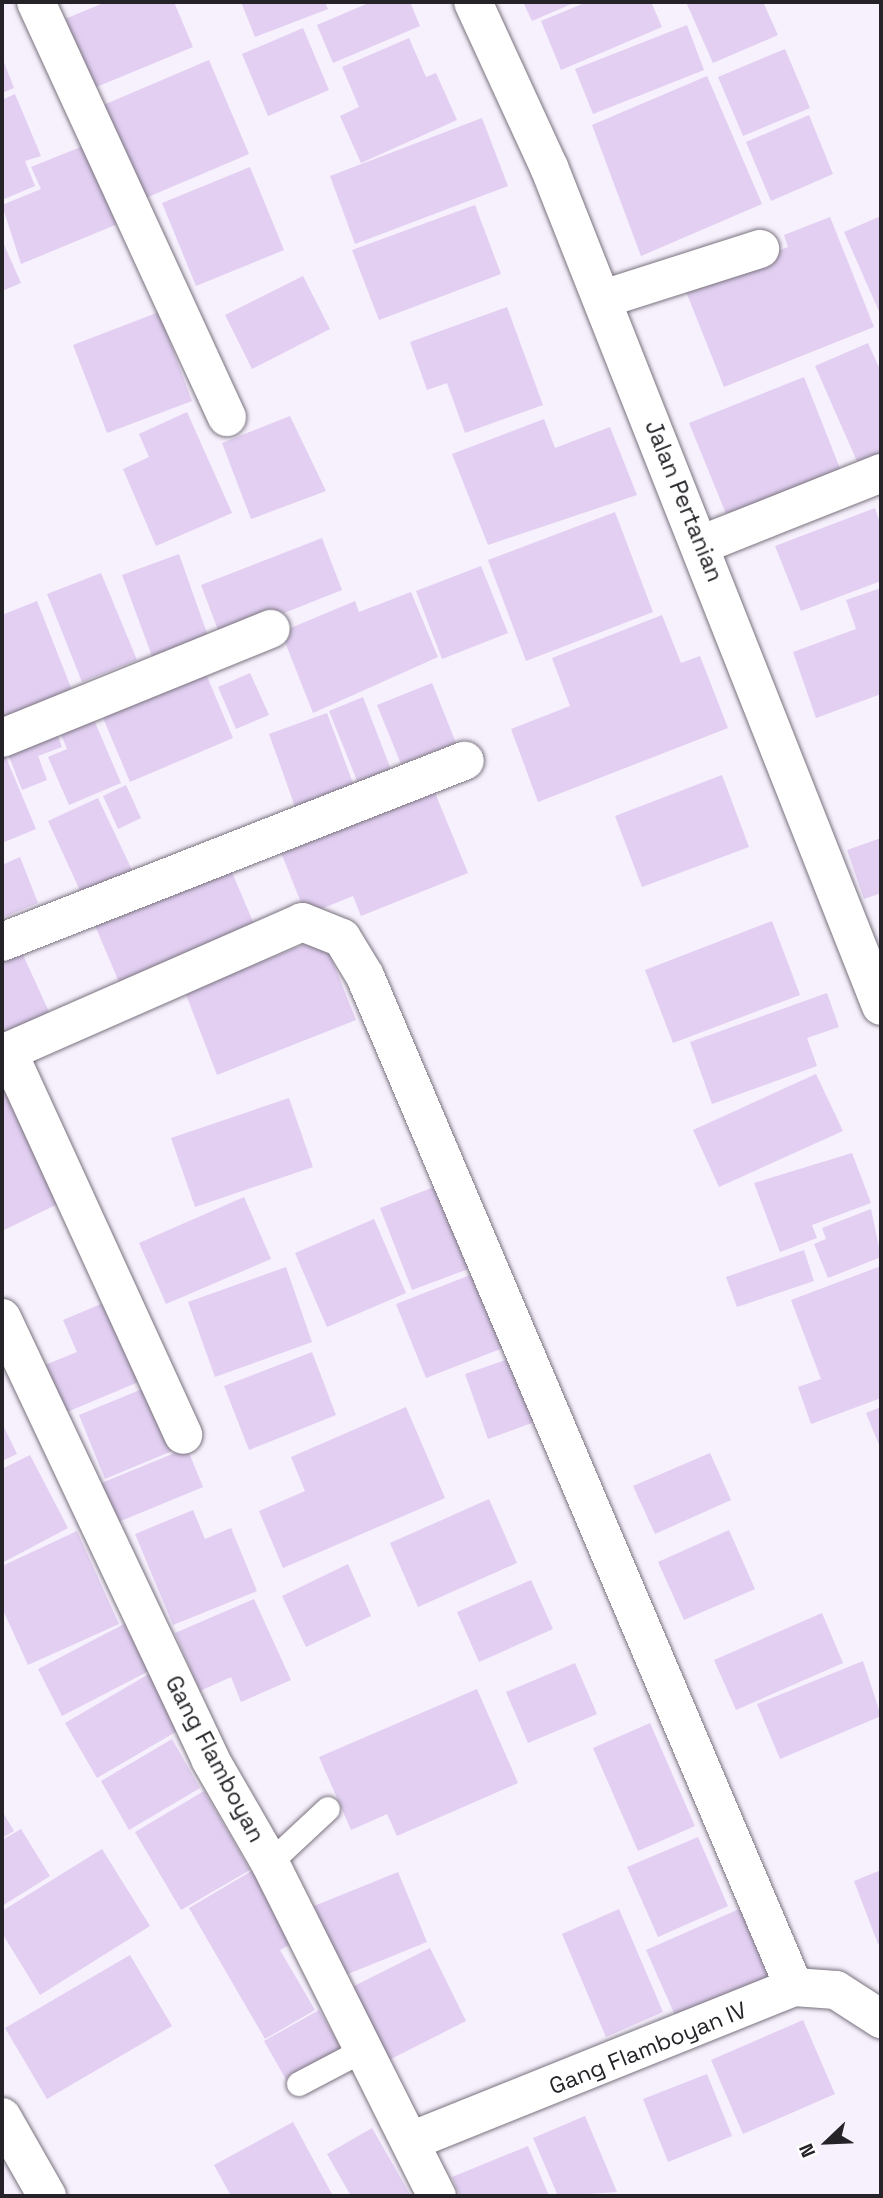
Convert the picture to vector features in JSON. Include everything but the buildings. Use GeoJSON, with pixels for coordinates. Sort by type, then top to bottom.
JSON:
{"type":"FeatureCollection","features":[{"type":"Feature","properties":{"kind":"street"},"geometry":{"type":"LineString","coordinates":[[36,2],[227,417]]}},
{"type":"Feature","properties":{"kind":"street","name":"Jalan Pertanian"},"geometry":{"type":"LineString","coordinates":[[473,2],[603,299],[703,544],[881,1006]]}},
{"type":"Feature","properties":{"kind":"street"},"geometry":{"type":"LineString","coordinates":[[603,299],[760,249]]}},
{"type":"Feature","properties":{"kind":"street"},"geometry":{"type":"LineString","coordinates":[[703,544],[881,473]]}},
{"type":"Feature","properties":{"kind":"street"},"geometry":{"type":"LineString","coordinates":[[2,738],[271,629]]}},
{"type":"Feature","properties":{"kind":"street"},"geometry":{"type":"LineString","coordinates":[[2,942],[465,761]]}},
{"type":"Feature","properties":{"kind":"street"},"geometry":{"type":"LineString","coordinates":[[183,1435],[5,1053],[302,922],[342,937],[365,976],[794,1987]]}},
{"type":"Feature","properties":{"kind":"street","name":"Gang Flamboyan"},"geometry":{"type":"LineString","coordinates":[[2,1318],[210,1759],[270,1863],[360,2052],[411,2141],[437,2196]]}},
{"type":"Feature","properties":{"kind":"street","name":"Gang Flamboyan IV"},"geometry":{"type":"LineString","coordinates":[[411,2141],[794,1987],[836,1990],[881,2019]]}},
{"type":"Feature","properties":{"kind":"street"},"geometry":{"type":"LineString","coordinates":[[2,2117],[47,2196]]}},
{"type":"Feature","properties":{"kind":"lane"},"geometry":{"type":"LineString","coordinates":[[270,1863],[328,1809]]}},
{"type":"Feature","properties":{"kind":"lane"},"geometry":{"type":"LineString","coordinates":[[299,2084],[360,2052]]}}]}
